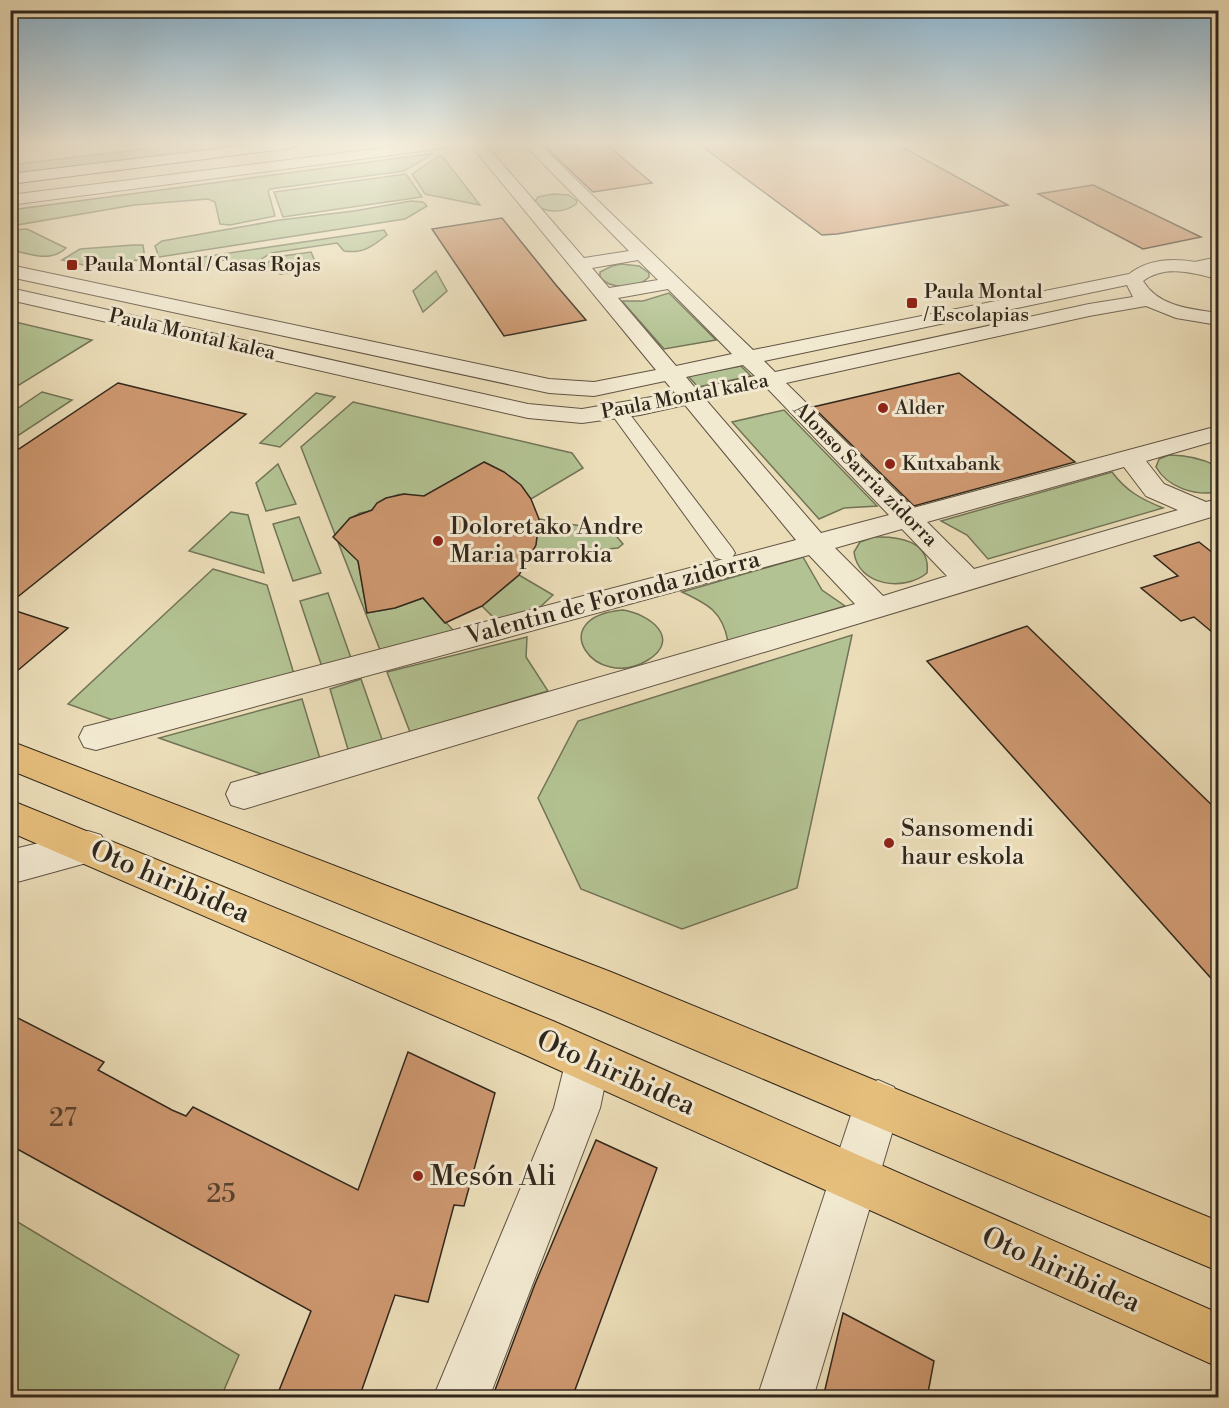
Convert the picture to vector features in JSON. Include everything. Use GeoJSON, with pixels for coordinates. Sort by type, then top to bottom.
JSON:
{"type":"FeatureCollection","features":[{"type":"Feature","properties":{"kind":"main road"},"geometry":{"type":"LineString","coordinates":[[10,755],[611,993],[1218,1246]]}},
{"type":"Feature","properties":{"kind":"main road","name":"Oto hiribidea"},"geometry":{"type":"LineString","coordinates":[[10,815],[588,1060],[1218,1340]]}},
{"type":"Feature","properties":{"kind":"street"},"geometry":{"type":"LineString","coordinates":[[534,212],[576,210]]}},
{"type":"Feature","properties":{"kind":"street","name":"Alonso Sarria zidorra"},"geometry":{"type":"LineString","coordinates":[[576,210],[641,254],[771,380],[968,580]]}},
{"type":"Feature","properties":{"kind":"street"},"geometry":{"type":"LineString","coordinates":[[534,212],[814,543],[877,608]]}},
{"type":"Feature","properties":{"kind":"street"},"geometry":{"type":"LineString","coordinates":[[578,265],[641,254]]}},
{"type":"Feature","properties":{"kind":"street","name":"Paula Montal kalea"},"geometry":{"type":"LineString","coordinates":[[10,271],[549,386],[594,389],[1135,278],[1151,268],[1190,267],[1218,273]]}},
{"type":"Feature","properties":{"kind":"street"},"geometry":{"type":"LineString","coordinates":[[1135,278],[1135,285],[1149,300],[1194,316],[1218,319]]}},
{"type":"Feature","properties":{"kind":"street"},"geometry":{"type":"LineString","coordinates":[[603,296],[671,283]]}},
{"type":"Feature","properties":{"kind":"street","name":"Paula Montal kalea"},"geometry":{"type":"LineString","coordinates":[[10,294],[528,411],[582,416],[619,412],[690,398],[1089,310],[1149,300]]}},
{"type":"Feature","properties":{"kind":"street","name":"Valentin de Foronda zidorra"},"geometry":{"type":"LineString","coordinates":[[96,737],[565,612],[1218,433]]}},
{"type":"Feature","properties":{"kind":"street"},"geometry":{"type":"LineString","coordinates":[[1190,441],[1218,454]]}},
{"type":"Feature","properties":{"kind":"street"},"geometry":{"type":"LineString","coordinates":[[1130,457],[1155,490],[1173,499],[1212,509]]}},
{"type":"Feature","properties":{"kind":"street"},"geometry":{"type":"LineString","coordinates":[[244,794],[696,663],[1212,509]]}},
{"type":"Feature","properties":{"kind":"street"},"geometry":{"type":"LineString","coordinates":[[10,867],[88,847]]}},
{"type":"Feature","properties":{"kind":"street"},"geometry":{"type":"LineString","coordinates":[[461,1398],[577,1108],[588,1060]]}},
{"type":"Feature","properties":{"kind":"street"},"geometry":{"type":"LineString","coordinates":[[785,1398],[856,1179],[878,1103]]}},
{"type":"Feature","properties":{"kind":"lane"},"geometry":{"type":"LineString","coordinates":[[1190,267],[1218,261]]}},
{"type":"Feature","properties":{"kind":"lane"},"geometry":{"type":"LineString","coordinates":[[619,412],[724,553]]}},
{"type":"Feature","properties":{"kind":"green space"},"geometry":{"type":"Polygon","coordinates":[[[11,210],[13,210],[106,210],[11,226],[11,210]]]}},
{"type":"Feature","properties":{"kind":"green space"},"geometry":{"type":"Polygon","coordinates":[[[217,210],[273,210],[275,216],[230,225],[220,224],[217,210]]]}},
{"type":"Feature","properties":{"kind":"green space"},"geometry":{"type":"Polygon","coordinates":[[[280,210],[334,210],[283,217],[280,210]]]}},
{"type":"Feature","properties":{"kind":"green space"},"geometry":{"type":"Polygon","coordinates":[[[421,210],[405,219],[159,257],[155,246],[162,241],[280,220],[354,211],[421,210]]]}},
{"type":"Feature","properties":{"kind":"green space"},"geometry":{"type":"Polygon","coordinates":[[[27,229],[66,248],[60,253],[47,256],[11,250],[11,230],[27,229]]]}},
{"type":"Feature","properties":{"kind":"green space"},"geometry":{"type":"Polygon","coordinates":[[[384,230],[387,235],[372,246],[351,252],[344,251],[337,243],[271,253],[252,265],[222,260],[209,267],[176,261],[384,230]]]}},
{"type":"Feature","properties":{"kind":"green space"},"geometry":{"type":"Polygon","coordinates":[[[143,245],[145,259],[92,267],[62,260],[80,249],[143,245]]]}},
{"type":"Feature","properties":{"kind":"green space"},"geometry":{"type":"Polygon","coordinates":[[[311,252],[318,268],[281,274],[258,269],[276,257],[311,252]]]}},
{"type":"Feature","properties":{"kind":"green space"},"geometry":{"type":"Polygon","coordinates":[[[621,264],[639,266],[649,273],[649,277],[631,286],[617,286],[600,277],[600,272],[621,264]]]}},
{"type":"Feature","properties":{"kind":"green space"},"geometry":{"type":"Polygon","coordinates":[[[436,271],[447,291],[423,312],[413,291],[436,271]]]}},
{"type":"Feature","properties":{"kind":"green space"},"geometry":{"type":"Polygon","coordinates":[[[669,293],[716,340],[664,349],[622,301],[643,301],[669,293]]]}},
{"type":"Feature","properties":{"kind":"green space"},"geometry":{"type":"Polygon","coordinates":[[[11,321],[92,340],[11,390],[11,321]]]}},
{"type":"Feature","properties":{"kind":"green space"},"geometry":{"type":"Polygon","coordinates":[[[741,366],[751,376],[698,387],[688,376],[741,366]]]}},
{"type":"Feature","properties":{"kind":"green space"},"geometry":{"type":"Polygon","coordinates":[[[42,392],[72,400],[19,435],[11,432],[11,413],[42,392]]]}},
{"type":"Feature","properties":{"kind":"green space"},"geometry":{"type":"Polygon","coordinates":[[[316,393],[335,397],[280,447],[260,443],[316,393]]]}},
{"type":"Feature","properties":{"kind":"green space"},"geometry":{"type":"Polygon","coordinates":[[[353,402],[572,453],[583,468],[531,499],[510,478],[484,462],[421,498],[400,494],[370,511],[356,515],[347,524],[338,537],[341,545],[357,555],[367,613],[395,608],[423,598],[454,631],[380,650],[301,447],[353,402]]]}},
{"type":"Feature","properties":{"kind":"green space"},"geometry":{"type":"Polygon","coordinates":[[[784,410],[877,506],[844,508],[819,519],[732,422],[784,410]]]}},
{"type":"Feature","properties":{"kind":"green space"},"geometry":{"type":"Polygon","coordinates":[[[1169,455],[1194,457],[1217,466],[1218,492],[1191,491],[1168,480],[1156,467],[1159,459],[1169,455]]]}},
{"type":"Feature","properties":{"kind":"green space"},"geometry":{"type":"Polygon","coordinates":[[[278,464],[296,504],[266,511],[256,483],[278,464]]]}},
{"type":"Feature","properties":{"kind":"green space"},"geometry":{"type":"Polygon","coordinates":[[[1112,472],[1134,494],[1163,508],[988,559],[967,535],[941,521],[1112,472]]]}},
{"type":"Feature","properties":{"kind":"green space"},"geometry":{"type":"Polygon","coordinates":[[[231,512],[248,515],[264,573],[189,551],[231,512]]]}},
{"type":"Feature","properties":{"kind":"green space"},"geometry":{"type":"Polygon","coordinates":[[[299,517],[321,573],[293,581],[273,524],[299,517]]]}},
{"type":"Feature","properties":{"kind":"green space"},"geometry":{"type":"Polygon","coordinates":[[[539,519],[612,531],[623,544],[618,548],[532,556],[539,530],[539,519]]]}},
{"type":"Feature","properties":{"kind":"green space"},"geometry":{"type":"Polygon","coordinates":[[[874,537],[903,540],[919,547],[927,562],[927,573],[906,583],[895,584],[873,579],[857,563],[854,552],[860,542],[874,537]]]}},
{"type":"Feature","properties":{"kind":"green space"},"geometry":{"type":"Polygon","coordinates":[[[803,557],[822,590],[845,606],[728,642],[722,623],[713,610],[682,592],[803,557]]]}},
{"type":"Feature","properties":{"kind":"green space"},"geometry":{"type":"Polygon","coordinates":[[[213,569],[267,585],[294,674],[118,722],[68,704],[213,569]]]}},
{"type":"Feature","properties":{"kind":"green space"},"geometry":{"type":"Polygon","coordinates":[[[519,575],[553,595],[538,609],[496,620],[482,606],[519,575]]]}},
{"type":"Feature","properties":{"kind":"green space"},"geometry":{"type":"Polygon","coordinates":[[[328,593],[351,658],[322,667],[300,601],[328,593]]]}},
{"type":"Feature","properties":{"kind":"green space"},"geometry":{"type":"Polygon","coordinates":[[[623,610],[633,612],[652,622],[662,636],[662,644],[658,652],[648,660],[628,668],[610,667],[595,661],[585,650],[581,638],[585,625],[599,616],[623,610]]]}},
{"type":"Feature","properties":{"kind":"green space"},"geometry":{"type":"Polygon","coordinates":[[[852,635],[797,888],[682,929],[581,889],[538,798],[578,721],[852,635]]]}},
{"type":"Feature","properties":{"kind":"green space"},"geometry":{"type":"Polygon","coordinates":[[[527,637],[526,657],[548,691],[410,732],[387,672],[527,637]]]}},
{"type":"Feature","properties":{"kind":"green space"},"geometry":{"type":"Polygon","coordinates":[[[361,679],[384,745],[350,756],[330,689],[361,679]]]}},
{"type":"Feature","properties":{"kind":"green space"},"geometry":{"type":"Polygon","coordinates":[[[302,699],[321,762],[270,777],[159,738],[302,699]]]}},
{"type":"Feature","properties":{"kind":"green space"},"geometry":{"type":"Polygon","coordinates":[[[11,1218],[239,1355],[221,1397],[11,1397],[11,1218]]]}},
{"type":"Feature","properties":{"kind":"building"},"geometry":{"type":"Polygon","coordinates":[[[788,210],[980,210],[837,234],[822,235],[788,210]]]}},
{"type":"Feature","properties":{"kind":"building"},"geometry":{"type":"Polygon","coordinates":[[[1068,210],[1144,210],[1201,237],[1143,249],[1068,210]]]}},
{"type":"Feature","properties":{"kind":"building"},"geometry":{"type":"Polygon","coordinates":[[[502,218],[586,320],[504,336],[432,229],[502,218]]]}},
{"type":"Feature","properties":{"kind":"building"},"geometry":{"type":"Polygon","coordinates":[[[959,373],[1075,462],[914,506],[813,407],[959,373]]]}},
{"type":"Feature","properties":{"kind":"building"},"geometry":{"type":"Polygon","coordinates":[[[118,383],[246,414],[10,603],[10,455],[118,383]]]}},
{"type":"Feature","properties":{"kind":"building","name":"Doloretako Andre Maria parrokia"},"geometry":{"type":"Polygon","coordinates":[[[484,462],[504,472],[521,485],[531,499],[539,519],[536,545],[519,575],[482,606],[445,623],[423,598],[395,608],[367,613],[358,561],[333,537],[350,518],[372,510],[377,503],[386,498],[404,494],[424,496],[484,462]]]}},
{"type":"Feature","properties":{"kind":"building"},"geometry":{"type":"Polygon","coordinates":[[[1199,542],[1218,557],[1218,637],[1194,617],[1181,621],[1141,588],[1178,576],[1154,556],[1199,542]]]}},
{"type":"Feature","properties":{"kind":"building"},"geometry":{"type":"Polygon","coordinates":[[[10,609],[68,628],[10,677],[10,609]]]}},
{"type":"Feature","properties":{"kind":"building"},"geometry":{"type":"Polygon","coordinates":[[[1027,626],[1218,811],[1218,986],[927,661],[1027,626]]]}},
{"type":"Feature","properties":{"kind":"building"},"geometry":{"type":"Polygon","coordinates":[[[10,1014],[104,1062],[98,1070],[172,1110],[186,1116],[193,1107],[358,1190],[408,1052],[495,1093],[464,1206],[454,1205],[428,1302],[395,1295],[359,1398],[276,1398],[311,1311],[10,1145],[10,1014]]]}},
{"type":"Feature","properties":{"kind":"building"},"geometry":{"type":"Polygon","coordinates":[[[596,1140],[657,1168],[572,1398],[492,1398],[535,1284],[596,1140]]]}},
{"type":"Feature","properties":{"kind":"building"},"geometry":{"type":"Polygon","coordinates":[[[843,1313],[934,1361],[927,1398],[823,1398],[843,1313]]]}},
{"type":"Feature","properties":{"kind":"place","name":"Paula Montal / Casas Rojas"},"geometry":{"type":"Point","coordinates":[72,265]}},
{"type":"Feature","properties":{"kind":"place","name":"Paula Montal / Escolapias"},"geometry":{"type":"Point","coordinates":[912,303]}},
{"type":"Feature","properties":{"kind":"place","name":"Alder"},"geometry":{"type":"Point","coordinates":[883,408]}},
{"type":"Feature","properties":{"kind":"place","name":"Kutxabank"},"geometry":{"type":"Point","coordinates":[890,464]}},
{"type":"Feature","properties":{"kind":"place","name":"Doloretako Andre Maria parrokia"},"geometry":{"type":"Point","coordinates":[438,541]}},
{"type":"Feature","properties":{"kind":"place","name":"Sansomendi haur eskola"},"geometry":{"type":"Point","coordinates":[889,843]}},
{"type":"Feature","properties":{"kind":"place","name":"Mesón Ali"},"geometry":{"type":"Point","coordinates":[418,1176]}}]}
